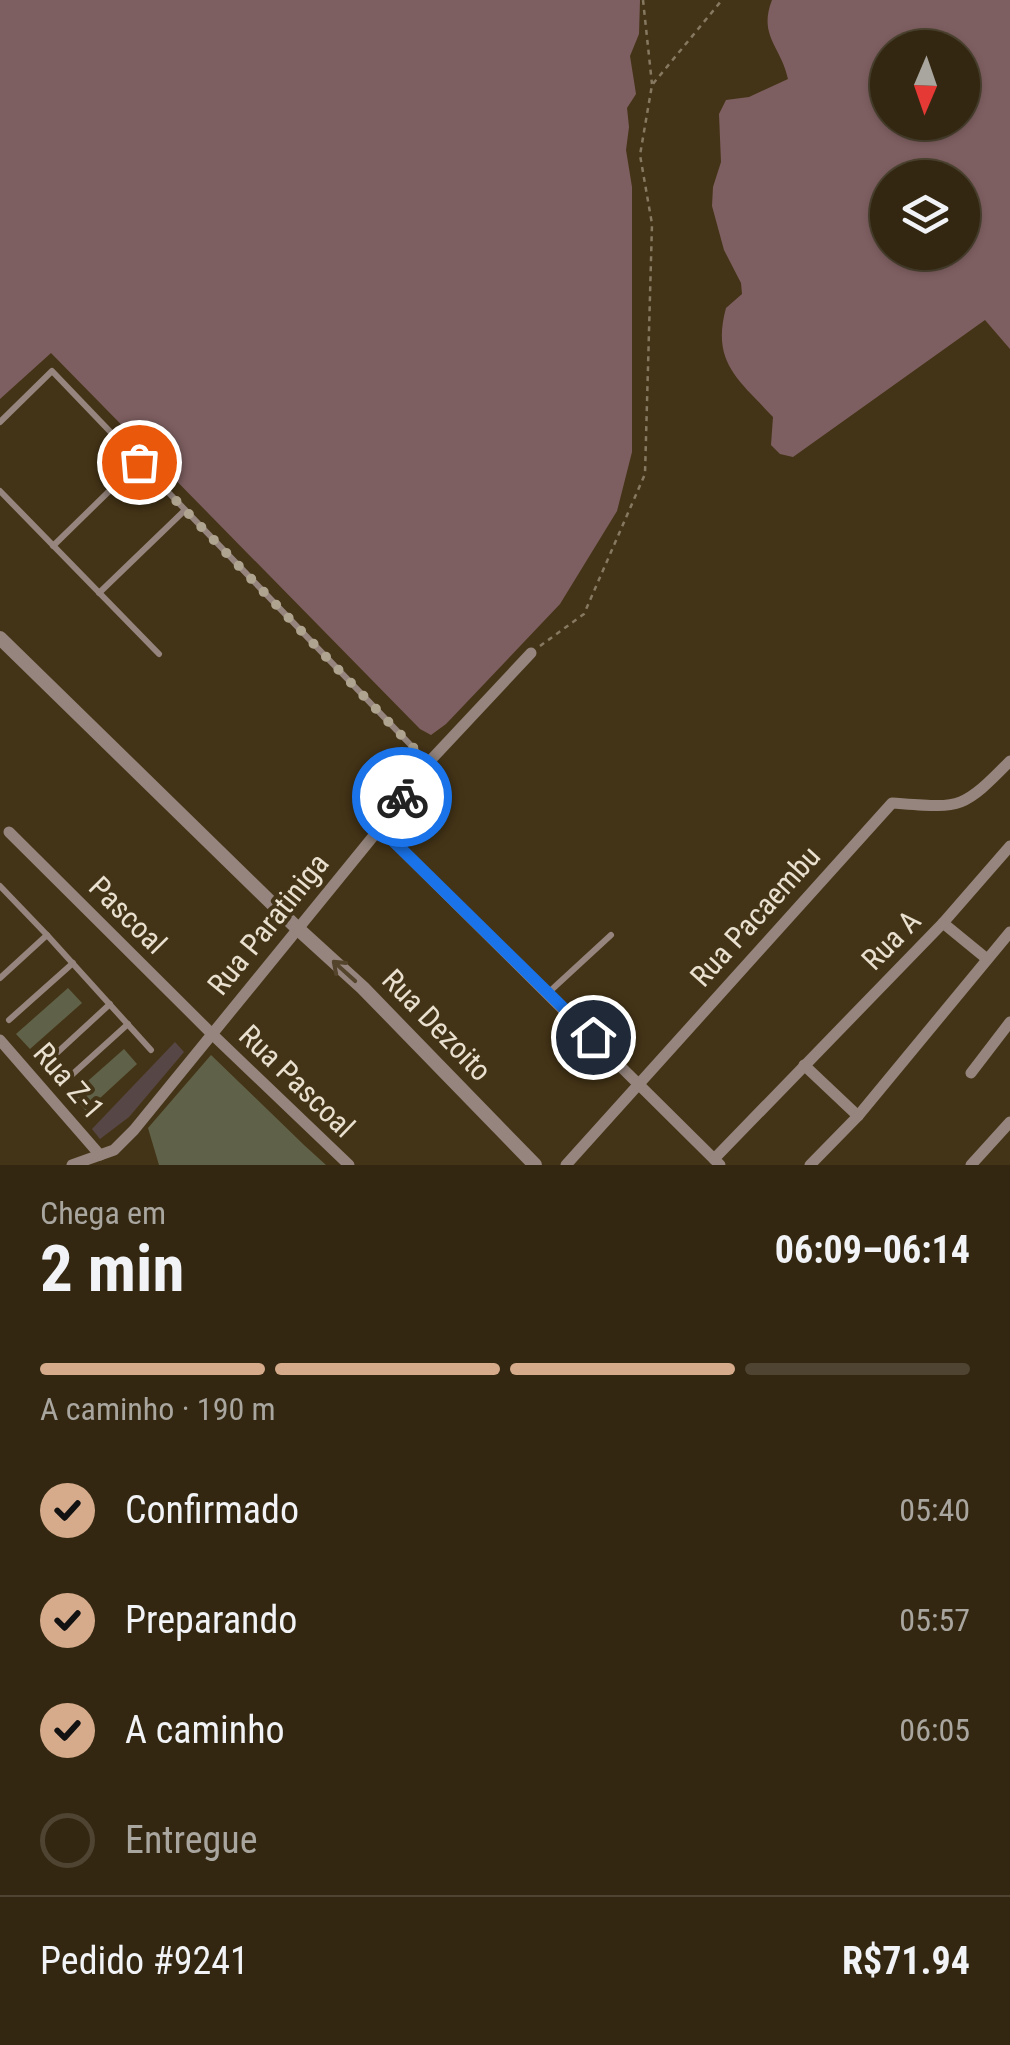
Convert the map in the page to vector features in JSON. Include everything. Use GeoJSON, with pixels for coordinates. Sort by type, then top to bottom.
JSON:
{"type":"FeatureCollection","features":[{"type":"Feature","properties":{"kind":"street","name":"Rua Dezoito"},"geometry":{"type":"LineString","coordinates":[[0,638],[363,988],[535,1165]]}},
{"type":"Feature","properties":{"kind":"street","name":"Rua Paratiniga"},"geometry":{"type":"LineString","coordinates":[[72,1165],[114,1150],[134,1130],[380,828],[428,763],[531,653]]}},
{"type":"Feature","properties":{"kind":"street","name":"Rua Pacaembu"},"geometry":{"type":"LineString","coordinates":[[566,1165],[892,803],[946,807],[973,798],[1010,761]]}},
{"type":"Feature","properties":{"kind":"street"},"geometry":{"type":"LineString","coordinates":[[380,828],[717,1162]]}},
{"type":"Feature","properties":{"kind":"street","name":"Pascoal"},"geometry":{"type":"LineString","coordinates":[[9,832],[210,1033]]}},
{"type":"Feature","properties":{"kind":"street","name":"Rua A"},"geometry":{"type":"LineString","coordinates":[[717,1162],[804,1065],[943,924],[1010,846]]}},
{"type":"Feature","properties":{"kind":"street"},"geometry":{"type":"LineString","coordinates":[[943,924],[987,959]]}},
{"type":"Feature","properties":{"kind":"street"},"geometry":{"type":"LineString","coordinates":[[810,1165],[858,1116],[1010,932]]}},
{"type":"Feature","properties":{"kind":"street"},"geometry":{"type":"LineString","coordinates":[[971,1073],[1010,1022]]}},
{"type":"Feature","properties":{"kind":"street","name":"Rua Pascoal"},"geometry":{"type":"LineString","coordinates":[[210,1033],[349,1165]]}},
{"type":"Feature","properties":{"kind":"street","name":"Rua Z-1"},"geometry":{"type":"LineString","coordinates":[[3,1047],[100,1155]]}},
{"type":"Feature","properties":{"kind":"street"},"geometry":{"type":"LineString","coordinates":[[804,1065],[858,1116]]}},
{"type":"Feature","properties":{"kind":"street"},"geometry":{"type":"LineString","coordinates":[[971,1165],[1010,1122]]}},
{"type":"Feature","properties":{"kind":"lane"},"geometry":{"type":"LineString","coordinates":[[0,422],[52,372],[428,763]]}},
{"type":"Feature","properties":{"kind":"lane"},"geometry":{"type":"LineString","coordinates":[[53,546],[139,462]]}},
{"type":"Feature","properties":{"kind":"lane"},"geometry":{"type":"LineString","coordinates":[[0,491],[158,654]]}},
{"type":"Feature","properties":{"kind":"lane"},"geometry":{"type":"LineString","coordinates":[[99,592],[185,510]]}},
{"type":"Feature","properties":{"kind":"lane"},"geometry":{"type":"LineString","coordinates":[[1,890],[151,1050]]}},
{"type":"Feature","properties":{"kind":"lane"},"geometry":{"type":"LineString","coordinates":[[0,978],[47,935]]}},
{"type":"Feature","properties":{"kind":"lane"},"geometry":{"type":"LineString","coordinates":[[548,993],[611,935]]}},
{"type":"Feature","properties":{"kind":"lane"},"geometry":{"type":"LineString","coordinates":[[9,1020],[72,963]]}},
{"type":"Feature","properties":{"kind":"lane"},"geometry":{"type":"LineString","coordinates":[[47,1062],[110,1004]]}},
{"type":"Feature","properties":{"kind":"lane"},"geometry":{"type":"LineString","coordinates":[[65,1082],[128,1024]]}},
{"type":"Feature","properties":{"kind":"path"},"geometry":{"type":"LineString","coordinates":[[531,653],[584,614],[645,474],[652,224],[640,154],[652,86],[643,0]]}},
{"type":"Feature","properties":{"kind":"path"},"geometry":{"type":"LineString","coordinates":[[652,86],[722,0]]}},
{"type":"Feature","properties":{"kind":"shaded area"},"geometry":{"type":"Polygon","coordinates":[[[0,0],[640,0],[639,34],[630,56],[636,94],[627,108],[626,150],[632,187],[632,452],[617,511],[560,604],[431,735],[420,729],[51,353],[0,399],[0,0]]]}},
{"type":"Feature","properties":{"kind":"shaded area"},"geometry":{"type":"Polygon","coordinates":[[[772,0],[1010,0],[1010,349],[985,320],[793,457],[780,454],[771,445],[773,417],[739,381],[725,357],[722,327],[726,308],[742,294],[712,206],[721,162],[719,114],[726,100],[749,97],[788,79],[768,23],[772,0]]]}},
{"type":"Feature","properties":{"kind":"shaded area"},"geometry":{"type":"Polygon","coordinates":[[[175,1042],[184,1052],[129,1117],[100,1139],[92,1129],[175,1042]]]}},
{"type":"Feature","properties":{"kind":"building"},"geometry":{"type":"Polygon","coordinates":[[[68,988],[82,1003],[30,1049],[16,1034],[68,988]]]}},
{"type":"Feature","properties":{"kind":"building"},"geometry":{"type":"Polygon","coordinates":[[[124,1049],[137,1064],[86,1111],[72,1095],[124,1049]]]}},
{"type":"Feature","properties":{"kind":"building"},"geometry":{"type":"Polygon","coordinates":[[[211,1055],[326,1165],[159,1165],[148,1128],[211,1055]]]}},
{"type":"Feature","properties":{"kind":"way so far"},"geometry":{"type":"LineString","coordinates":[[139,462],[428,763],[402,797]]}},
{"type":"Feature","properties":{"kind":"route"},"geometry":{"type":"LineString","coordinates":[[402,797],[380,828],[593,1037]]}}]}
